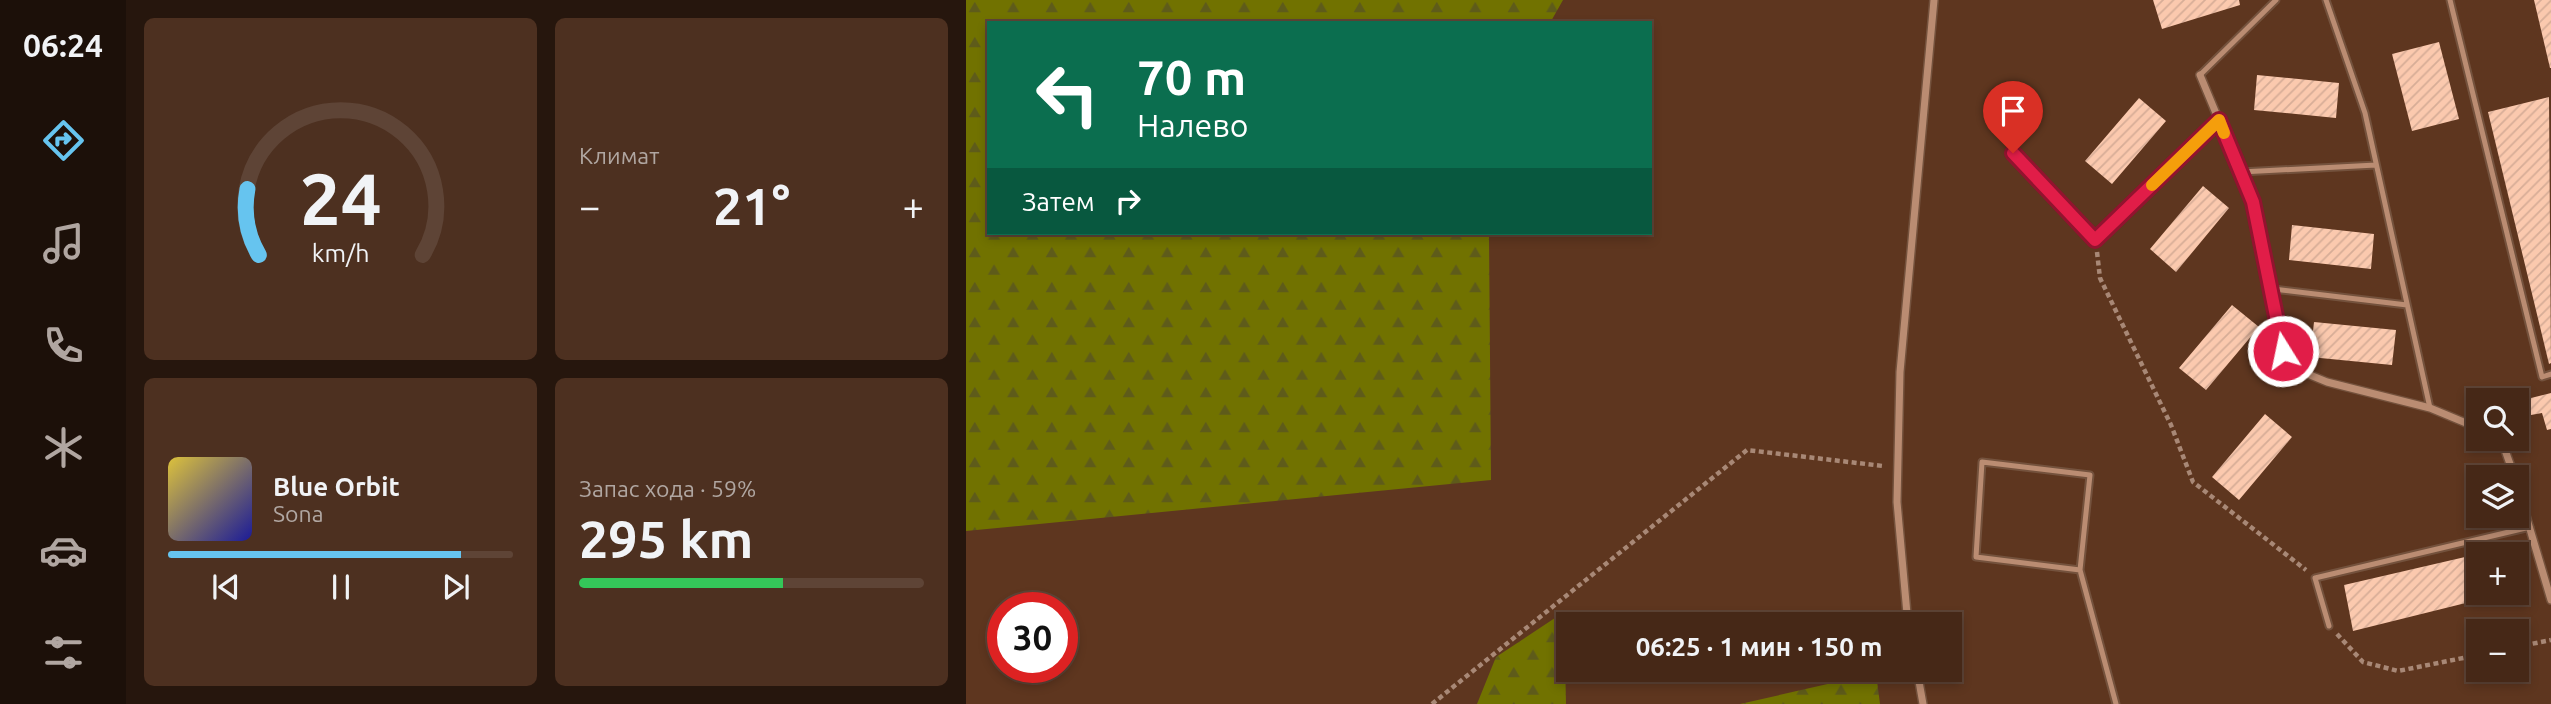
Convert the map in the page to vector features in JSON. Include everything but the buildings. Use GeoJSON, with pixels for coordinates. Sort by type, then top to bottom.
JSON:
{"type":"FeatureCollection","features":[{"type":"Feature","properties":{"kind":"street"},"geometry":{"type":"LineString","coordinates":[[1907,612],[1897,502],[1900,372],[1934,0]]}},
{"type":"Feature","properties":{"kind":"street"},"geometry":{"type":"LineString","coordinates":[[2200,75],[2253,202],[2273,289],[2283,351],[2289,362],[2298,370],[2328,382],[2430,408],[2466,423]]}},
{"type":"Feature","properties":{"kind":"street"},"geometry":{"type":"LineString","coordinates":[[2529,524],[2551,600]]}},
{"type":"Feature","properties":{"kind":"street"},"geometry":{"type":"LineString","coordinates":[[1919,682],[1923,704]]}},
{"type":"Feature","properties":{"kind":"lane"},"geometry":{"type":"LineString","coordinates":[[2200,75],[2276,0]]}},
{"type":"Feature","properties":{"kind":"lane"},"geometry":{"type":"LineString","coordinates":[[2326,0],[2365,113],[2430,408]]}},
{"type":"Feature","properties":{"kind":"lane"},"geometry":{"type":"LineString","coordinates":[[2450,0],[2542,377],[2551,374]]}},
{"type":"Feature","properties":{"kind":"lane"},"geometry":{"type":"LineString","coordinates":[[2013,153],[2095,240],[2219,120]]}},
{"type":"Feature","properties":{"kind":"lane"},"geometry":{"type":"LineString","coordinates":[[2241,172],[2376,165]]}},
{"type":"Feature","properties":{"kind":"lane"},"geometry":{"type":"LineString","coordinates":[[2273,289],[2407,305]]}},
{"type":"Feature","properties":{"kind":"lane"},"geometry":{"type":"LineString","coordinates":[[2080,570],[1976,557],[1982,463],[2090,475],[2080,570],[2116,704]]}},
{"type":"Feature","properties":{"kind":"lane"},"geometry":{"type":"LineString","coordinates":[[2329,626],[2315,578],[2530,527]]}},
{"type":"Feature","properties":{"kind":"path"},"geometry":{"type":"LineString","coordinates":[[2095,240],[2100,278],[2171,425],[2193,482],[2315,578]]}},
{"type":"Feature","properties":{"kind":"path"},"geometry":{"type":"LineString","coordinates":[[1432,704],[1747,450],[1898,468]]}},
{"type":"Feature","properties":{"kind":"path"},"geometry":{"type":"LineString","coordinates":[[2329,626],[2363,662],[2398,671],[2466,657]]}},
{"type":"Feature","properties":{"kind":"path"},"geometry":{"type":"LineString","coordinates":[[2529,644],[2551,640]]}},
{"type":"Feature","properties":{"kind":"green space"},"geometry":{"type":"Polygon","coordinates":[[[966,0],[1563,0],[1551,21],[987,21],[987,235],[1489,235],[1491,480],[966,531],[966,0]]]}},
{"type":"Feature","properties":{"kind":"green space"},"geometry":{"type":"Polygon","coordinates":[[[1556,617],[1556,682],[1566,682],[1566,704],[1477,704],[1496,657],[1556,617]]]}},
{"type":"Feature","properties":{"kind":"green space"},"geometry":{"type":"Polygon","coordinates":[[[1837,682],[1877,682],[1880,704],[1740,704],[1837,682]]]}},
{"type":"Feature","properties":{"kind":"slow traffic"},"geometry":{"type":"LineString","coordinates":[[2152,185],[2219,120],[2224,133]]}},
{"type":"Feature","properties":{"kind":"route"},"geometry":{"type":"LineString","coordinates":[[2013,153],[2095,240],[2219,120],[2253,202],[2273,289],[2283,351]]}}]}
